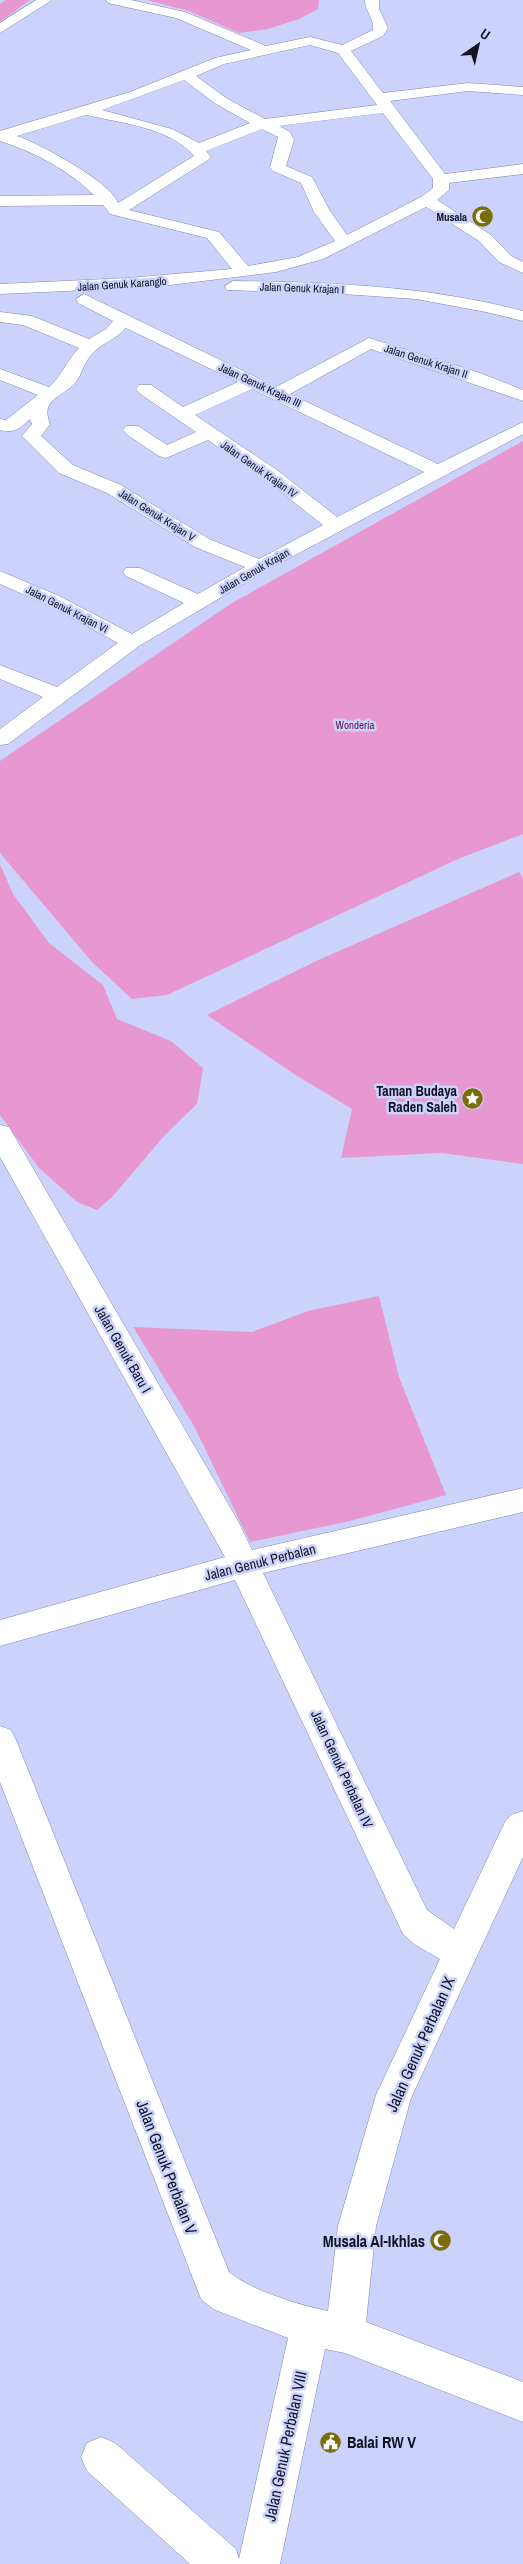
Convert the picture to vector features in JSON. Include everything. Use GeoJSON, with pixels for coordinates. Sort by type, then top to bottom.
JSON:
{"type":"FeatureCollection","features":[{"type":"Feature","properties":{"kind":"street"},"geometry":{"type":"LineString","coordinates":[[0,29],[45,0]]}},
{"type":"Feature","properties":{"kind":"street"},"geometry":{"type":"LineString","coordinates":[[113,0],[180,15],[265,51]]}},
{"type":"Feature","properties":{"kind":"street"},"geometry":{"type":"LineString","coordinates":[[343,50],[378,33],[381,28],[380,22],[373,13],[372,0]]}},
{"type":"Feature","properties":{"kind":"street"},"geometry":{"type":"LineString","coordinates":[[2,136],[87,111],[142,92],[220,61],[310,41],[343,50],[441,179],[523,170]]}},
{"type":"Feature","properties":{"kind":"street"},"geometry":{"type":"LineString","coordinates":[[185,74],[221,101],[266,123],[286,138],[278,168],[307,180],[322,212],[343,241]]}},
{"type":"Feature","properties":{"kind":"street"},"geometry":{"type":"LineString","coordinates":[[197,149],[242,130],[266,123],[468,87],[523,91]]}},
{"type":"Feature","properties":{"kind":"street"},"geometry":{"type":"LineString","coordinates":[[87,111],[170,133],[189,142],[203,157],[112,206]]}},
{"type":"Feature","properties":{"kind":"street"},"geometry":{"type":"LineString","coordinates":[[2,136],[47,154],[112,206]]}},
{"type":"Feature","properties":{"kind":"street","name":"Jalan Genuk Karanglo"},"geometry":{"type":"LineString","coordinates":[[0,289],[80,293],[244,272],[300,261],[317,256],[343,241],[427,200],[439,192],[441,179]]}},
{"type":"Feature","properties":{"kind":"street"},"geometry":{"type":"LineString","coordinates":[[0,200],[112,206],[213,234],[244,272]]}},
{"type":"Feature","properties":{"kind":"street"},"geometry":{"type":"LineString","coordinates":[[427,200],[485,238],[506,259],[523,268]]}},
{"type":"Feature","properties":{"kind":"street","name":"Jalan Genuk Krajan I"},"geometry":{"type":"LineString","coordinates":[[80,293],[208,287],[343,289],[439,297],[523,316]]}},
{"type":"Feature","properties":{"kind":"street","name":"Jalan Genuk Krajan III"},"geometry":{"type":"LineString","coordinates":[[80,293],[124,320],[437,471]]}},
{"type":"Feature","properties":{"kind":"street"},"geometry":{"type":"LineString","coordinates":[[0,317],[32,323],[90,346]]}},
{"type":"Feature","properties":{"kind":"street"},"geometry":{"type":"LineString","coordinates":[[0,424],[9,427],[46,399],[68,380],[75,362],[90,346],[112,333],[124,320]]}},
{"type":"Feature","properties":{"kind":"street","name":"Jalan Genuk Krajan II"},"geometry":{"type":"LineString","coordinates":[[278,393],[369,343],[448,368],[523,396]]}},
{"type":"Feature","properties":{"kind":"street"},"geometry":{"type":"LineString","coordinates":[[0,374],[46,399]]}},
{"type":"Feature","properties":{"kind":"street"},"geometry":{"type":"LineString","coordinates":[[182,414],[253,382]]}},
{"type":"Feature","properties":{"kind":"street","name":"Jalan Genuk Krajan IV"},"geometry":{"type":"LineString","coordinates":[[145,388],[209,434],[270,474],[335,525]]}},
{"type":"Feature","properties":{"kind":"street","name":"Jalan Genuk Krajan V"},"geometry":{"type":"LineString","coordinates":[[46,399],[37,414],[41,424],[31,436],[66,469],[114,489],[202,543],[260,566]]}},
{"type":"Feature","properties":{"kind":"street","name":"Jalan Genuk Krajan"},"geometry":{"type":"LineString","coordinates":[[0,739],[132,642],[260,566],[523,427]]}},
{"type":"Feature","properties":{"kind":"street"},"geometry":{"type":"LineString","coordinates":[[132,430],[166,452],[209,434]]}},
{"type":"Feature","properties":{"kind":"street"},"geometry":{"type":"LineString","coordinates":[[133,572],[200,603]]}},
{"type":"Feature","properties":{"kind":"street","name":"Jalan Genuk Krajan VI"},"geometry":{"type":"LineString","coordinates":[[0,577],[52,600],[132,642]]}},
{"type":"Feature","properties":{"kind":"street"},"geometry":{"type":"LineString","coordinates":[[0,671],[60,696]]}},
{"type":"Feature","properties":{"kind":"street","name":"Jalan Genuk Baru I"},"geometry":{"type":"LineString","coordinates":[[0,1134],[245,1564]]}},
{"type":"Feature","properties":{"kind":"street","name":"Jalan Genuk Perbalan"},"geometry":{"type":"LineString","coordinates":[[0,1633],[245,1564],[523,1500]]}},
{"type":"Feature","properties":{"kind":"street","name":"Jalan Genuk Perbalan IV"},"geometry":{"type":"LineString","coordinates":[[245,1564],[415,1922],[446,1944]]}},
{"type":"Feature","properties":{"kind":"street","name":"Jalan Genuk Perbalan V"},"geometry":{"type":"LineString","coordinates":[[0,1740],[211,2278],[227,2295],[523,2402]]}},
{"type":"Feature","properties":{"kind":"street","name":"Jalan Genuk Perbalan IX"},"geometry":{"type":"LineString","coordinates":[[328,2331],[394,2095],[446,1944],[523,1826]]}},
{"type":"Feature","properties":{"kind":"street","name":"Jalan Genuk Perbalan VIII"},"geometry":{"type":"LineString","coordinates":[[258,2564],[328,2331]]}},
{"type":"Feature","properties":{"kind":"street"},"geometry":{"type":"LineString","coordinates":[[101,2457],[221,2564]]}},
{"type":"Feature","properties":{"kind":"green space"},"geometry":{"type":"Polygon","coordinates":[[[6,0],[30,0],[0,22],[0,4],[6,0]]]}},
{"type":"Feature","properties":{"kind":"green space"},"geometry":{"type":"Polygon","coordinates":[[[147,0],[319,0],[318,9],[299,19],[268,29],[239,33],[189,11],[147,0]]]}},
{"type":"Feature","properties":{"kind":"green space","name":"Wonderia"},"geometry":{"type":"Polygon","coordinates":[[[523,441],[523,834],[458,859],[167,995],[132,999],[92,962],[0,853],[0,761],[232,603],[523,441]]]}},
{"type":"Feature","properties":{"kind":"green space"},"geometry":{"type":"Polygon","coordinates":[[[0,864],[13,894],[49,943],[103,985],[117,1019],[171,1041],[203,1068],[197,1104],[165,1135],[112,1197],[97,1210],[77,1202],[39,1168],[0,1115],[0,864]]]}},
{"type":"Feature","properties":{"kind":"green space"},"geometry":{"type":"Polygon","coordinates":[[[519,872],[523,879],[523,1164],[441,1153],[341,1158],[352,1109],[294,1074],[207,1015],[314,962],[519,872]]]}},
{"type":"Feature","properties":{"kind":"green space"},"geometry":{"type":"Polygon","coordinates":[[[379,1296],[399,1377],[446,1495],[350,1521],[250,1542],[194,1426],[133,1327],[252,1332],[308,1311],[379,1296]]]}},
{"type":"Feature","properties":{"kind":"place","name":"Musala"},"geometry":{"type":"Point","coordinates":[483,217]}},
{"type":"Feature","properties":{"kind":"place","name":"Taman Budaya Raden Saleh"},"geometry":{"type":"Point","coordinates":[473,1099]}},
{"type":"Feature","properties":{"kind":"place","name":"Musala Al-Ikhlas"},"geometry":{"type":"Point","coordinates":[441,2241]}},
{"type":"Feature","properties":{"kind":"place","name":"Balai RW V"},"geometry":{"type":"Point","coordinates":[331,2442]}}]}
